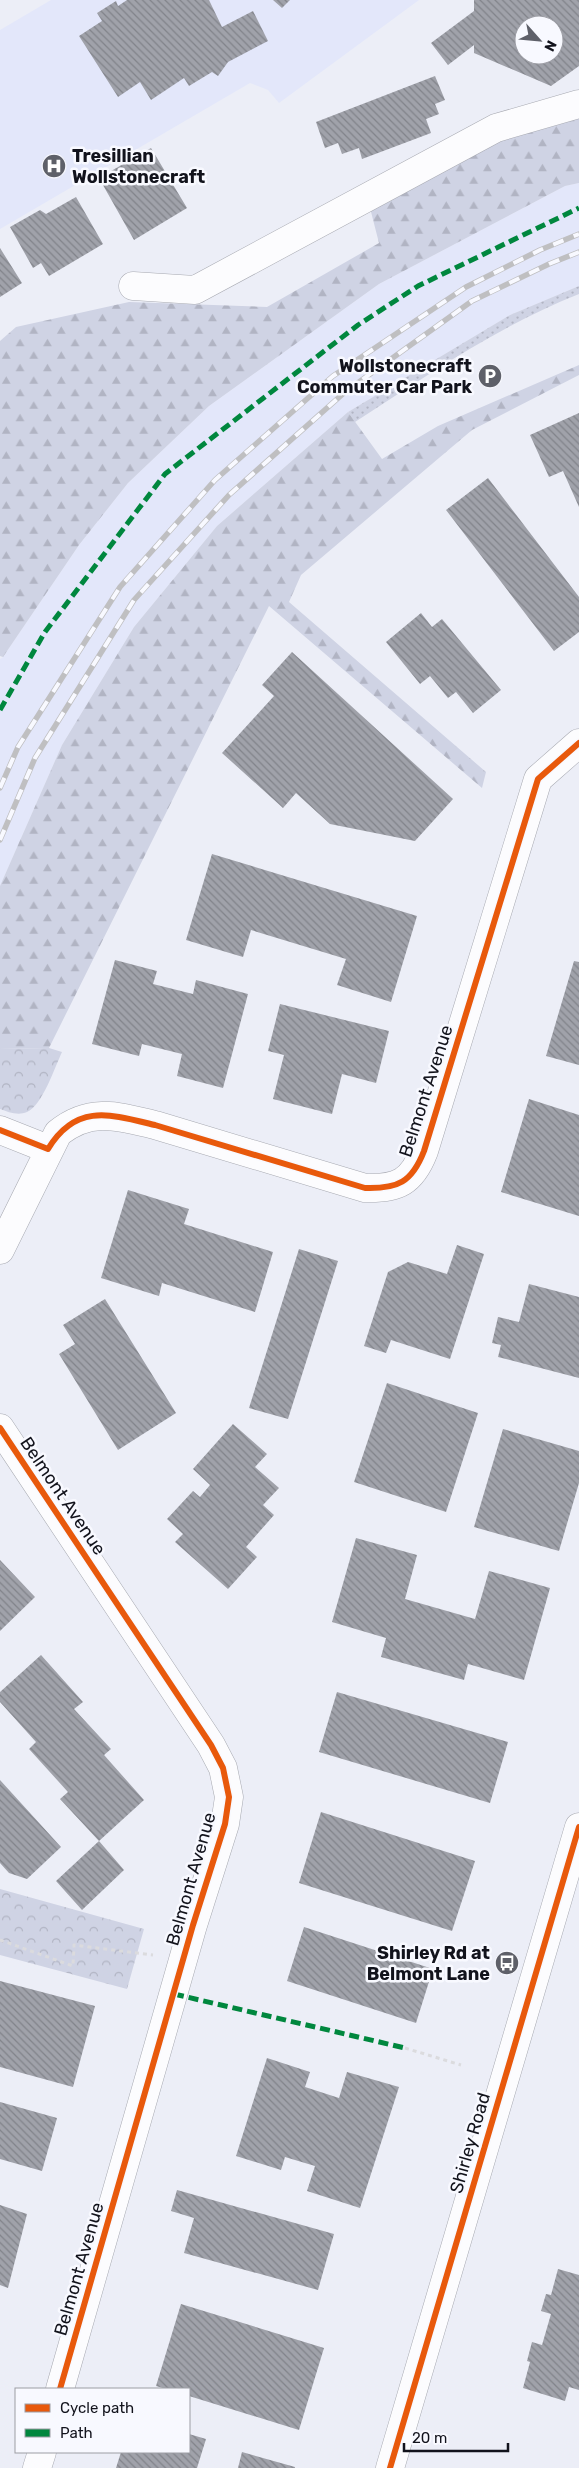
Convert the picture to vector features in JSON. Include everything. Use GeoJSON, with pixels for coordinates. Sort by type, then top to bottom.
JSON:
{"type":"FeatureCollection","features":[{"type":"Feature","properties":{"kind":"street"},"geometry":{"type":"LineString","coordinates":[[133,286],[195,290],[496,128],[579,104]]}},
{"type":"Feature","properties":{"kind":"street","name":"Belmont Avenue"},"geometry":{"type":"LineString","coordinates":[[0,1250],[58,1133],[71,1122],[92,1117],[120,1116],[155,1125],[365,1188],[396,1186],[409,1178],[419,1166],[424,1151],[538,779],[579,742]]}},
{"type":"Feature","properties":{"kind":"street"},"geometry":{"type":"LineString","coordinates":[[0,1130],[48,1150]]}},
{"type":"Feature","properties":{"kind":"street","name":"Belmont Avenue"},"geometry":{"type":"LineString","coordinates":[[0,1428],[211,1745],[223,1768],[229,1796],[225,1824],[183,1959],[60,2388]]}},
{"type":"Feature","properties":{"kind":"street","name":"Shirley Road"},"geometry":{"type":"LineString","coordinates":[[390,2468],[579,1827]]}},
{"type":"Feature","properties":{"kind":"street"},"geometry":{"type":"LineString","coordinates":[[37,2468],[42,2453]]}},
{"type":"Feature","properties":{"kind":"path"},"geometry":{"type":"LineString","coordinates":[[0,1940],[73,1966],[74,1945],[183,1959]]}},
{"type":"Feature","properties":{"kind":"path"},"geometry":{"type":"LineString","coordinates":[[405,2048],[461,2065]]}},
{"type":"Feature","properties":{"kind":"shaded area","name":"Tresillian Wollstonecraft"},"geometry":{"type":"Polygon","coordinates":[[[51,0],[419,0],[279,103],[268,90],[250,83],[0,229],[0,30],[51,0]]]}},
{"type":"Feature","properties":{"kind":"shaded area"},"geometry":{"type":"Polygon","coordinates":[[[579,183],[579,286],[510,315],[348,412],[217,526],[134,627],[62,745],[0,886],[0,659],[79,545],[128,483],[209,406],[379,284],[565,186],[579,183]]]}},
{"type":"Feature","properties":{"kind":"green space"},"geometry":{"type":"Polygon","coordinates":[[[579,118],[579,183],[565,186],[379,284],[209,406],[128,483],[79,545],[3,657],[0,656],[0,341],[16,327],[129,302],[267,307],[379,243],[369,204],[503,140],[579,118]]]}},
{"type":"Feature","properties":{"kind":"green space"},"geometry":{"type":"Polygon","coordinates":[[[579,286],[579,294],[520,321],[464,352],[355,422],[348,412],[510,315],[579,286]]]}},
{"type":"Feature","properties":{"kind":"green space"},"geometry":{"type":"Polygon","coordinates":[[[579,365],[579,375],[472,430],[301,575],[289,602],[486,772],[482,788],[269,606],[49,1048],[0,1049],[0,886],[62,745],[134,627],[217,526],[348,412],[382,459],[438,426],[579,365]]]}},
{"type":"Feature","properties":{"kind":"green space"},"geometry":{"type":"Polygon","coordinates":[[[49,1048],[62,1052],[48,1085],[38,1102],[27,1112],[20,1114],[0,1109],[0,1049],[49,1048]]]}},
{"type":"Feature","properties":{"kind":"green space"},"geometry":{"type":"Polygon","coordinates":[[[0,1889],[144,1929],[127,1989],[0,1955],[0,1889]]]}},
{"type":"Feature","properties":{"kind":"building"},"geometry":{"type":"Polygon","coordinates":[[[127,0],[209,0],[222,27],[253,11],[268,41],[228,62],[218,76],[212,72],[189,86],[184,78],[151,100],[140,82],[118,97],[79,36],[102,21],[97,13],[116,1],[118,6],[127,0]]]}},
{"type":"Feature","properties":{"kind":"building"},"geometry":{"type":"Polygon","coordinates":[[[273,0],[290,0],[282,8],[273,0]]]}},
{"type":"Feature","properties":{"kind":"building"},"geometry":{"type":"Polygon","coordinates":[[[474,0],[579,0],[579,66],[551,86],[474,53],[474,45],[448,65],[431,43],[474,11],[474,0]]]}},
{"type":"Feature","properties":{"kind":"building"},"geometry":{"type":"Polygon","coordinates":[[[435,76],[445,100],[435,104],[439,114],[426,119],[431,133],[362,159],[359,148],[342,154],[338,143],[325,148],[316,122],[435,76]]]}},
{"type":"Feature","properties":{"kind":"building"},"geometry":{"type":"Polygon","coordinates":[[[151,148],[187,208],[134,240],[99,178],[151,148]]]}},
{"type":"Feature","properties":{"kind":"building"},"geometry":{"type":"Polygon","coordinates":[[[76,197],[103,244],[49,276],[41,263],[33,268],[10,227],[40,210],[46,214],[76,197]]]}},
{"type":"Feature","properties":{"kind":"building"},"geometry":{"type":"Polygon","coordinates":[[[0,248],[22,283],[0,297],[0,248]]]}},
{"type":"Feature","properties":{"kind":"building"},"geometry":{"type":"Polygon","coordinates":[[[579,413],[579,507],[563,471],[549,477],[530,435],[579,413]]]}},
{"type":"Feature","properties":{"kind":"building"},"geometry":{"type":"Polygon","coordinates":[[[488,478],[579,597],[579,632],[554,651],[446,510],[488,478]]]}},
{"type":"Feature","properties":{"kind":"building"},"geometry":{"type":"Polygon","coordinates":[[[421,613],[432,627],[442,619],[501,690],[473,713],[456,692],[448,698],[430,676],[420,684],[386,642],[421,613]]]}},
{"type":"Feature","properties":{"kind":"building"},"geometry":{"type":"Polygon","coordinates":[[[292,652],[453,799],[415,841],[330,824],[296,793],[283,808],[222,753],[274,696],[262,685],[292,652]]]}},
{"type":"Feature","properties":{"kind":"building"},"geometry":{"type":"Polygon","coordinates":[[[212,854],[417,916],[391,1002],[337,985],[346,959],[251,930],[243,957],[186,940],[212,854]]]}},
{"type":"Feature","properties":{"kind":"building"},"geometry":{"type":"Polygon","coordinates":[[[115,960],[157,971],[153,984],[193,994],[196,980],[248,994],[223,1088],[177,1076],[182,1054],[142,1044],[139,1056],[92,1044],[115,960]]]}},
{"type":"Feature","properties":{"kind":"building"},"geometry":{"type":"Polygon","coordinates":[[[574,961],[579,962],[579,1065],[546,1056],[574,961]]]}},
{"type":"Feature","properties":{"kind":"building"},"geometry":{"type":"Polygon","coordinates":[[[280,1004],[389,1031],[376,1083],[342,1074],[332,1114],[273,1099],[284,1055],[268,1051],[280,1004]]]}},
{"type":"Feature","properties":{"kind":"building"},"geometry":{"type":"Polygon","coordinates":[[[529,1099],[579,1115],[579,1216],[501,1192],[529,1099]]]}},
{"type":"Feature","properties":{"kind":"building"},"geometry":{"type":"Polygon","coordinates":[[[128,1190],[189,1209],[184,1224],[273,1252],[255,1312],[162,1283],[159,1296],[101,1278],[128,1190]]]}},
{"type":"Feature","properties":{"kind":"building"},"geometry":{"type":"Polygon","coordinates":[[[457,1245],[484,1254],[450,1359],[391,1340],[386,1353],[364,1346],[388,1272],[408,1262],[447,1274],[457,1245]]]}},
{"type":"Feature","properties":{"kind":"building"},"geometry":{"type":"Polygon","coordinates":[[[299,1249],[338,1261],[288,1419],[249,1408],[299,1249]]]}},
{"type":"Feature","properties":{"kind":"building"},"geometry":{"type":"Polygon","coordinates":[[[529,1284],[579,1297],[579,1378],[498,1357],[501,1345],[492,1343],[498,1317],[519,1322],[529,1284]]]}},
{"type":"Feature","properties":{"kind":"building"},"geometry":{"type":"Polygon","coordinates":[[[105,1299],[176,1413],[118,1450],[59,1354],[75,1344],[63,1325],[105,1299]]]}},
{"type":"Feature","properties":{"kind":"building"},"geometry":{"type":"Polygon","coordinates":[[[387,1383],[478,1413],[446,1512],[354,1482],[387,1383]]]}},
{"type":"Feature","properties":{"kind":"building"},"geometry":{"type":"Polygon","coordinates":[[[233,1424],[267,1454],[255,1467],[279,1488],[263,1505],[274,1515],[246,1547],[257,1557],[228,1589],[175,1542],[183,1534],[167,1519],[193,1491],[200,1497],[210,1485],[193,1469],[233,1424]]]}},
{"type":"Feature","properties":{"kind":"building"},"geometry":{"type":"Polygon","coordinates":[[[503,1429],[579,1451],[579,1483],[559,1551],[474,1527],[503,1429]]]}},
{"type":"Feature","properties":{"kind":"building"},"geometry":{"type":"Polygon","coordinates":[[[356,1538],[417,1555],[405,1599],[475,1619],[489,1571],[550,1588],[524,1680],[468,1664],[464,1680],[381,1657],[386,1638],[332,1622],[356,1538]]]}},
{"type":"Feature","properties":{"kind":"building"},"geometry":{"type":"Polygon","coordinates":[[[0,1560],[35,1597],[0,1631],[0,1560]]]}},
{"type":"Feature","properties":{"kind":"building"},"geometry":{"type":"Polygon","coordinates":[[[41,1655],[83,1702],[74,1709],[111,1749],[104,1755],[144,1800],[99,1841],[60,1799],[68,1792],[29,1749],[36,1742],[0,1702],[0,1692],[41,1655]]]}},
{"type":"Feature","properties":{"kind":"building"},"geometry":{"type":"Polygon","coordinates":[[[337,1692],[508,1742],[490,1803],[319,1752],[337,1692]]]}},
{"type":"Feature","properties":{"kind":"building"},"geometry":{"type":"Polygon","coordinates":[[[0,1780],[61,1847],[27,1879],[9,1873],[0,1863],[0,1780]]]}},
{"type":"Feature","properties":{"kind":"building"},"geometry":{"type":"Polygon","coordinates":[[[321,1812],[475,1861],[452,1931],[299,1883],[321,1812]]]}},
{"type":"Feature","properties":{"kind":"building"},"geometry":{"type":"Polygon","coordinates":[[[99,1841],[124,1870],[82,1910],[56,1881],[99,1841]]]}},
{"type":"Feature","properties":{"kind":"building"},"geometry":{"type":"Polygon","coordinates":[[[304,1927],[433,1969],[416,2023],[287,1981],[304,1927]]]}},
{"type":"Feature","properties":{"kind":"building"},"geometry":{"type":"Polygon","coordinates":[[[0,1981],[95,2006],[73,2087],[0,2067],[0,1981]]]}},
{"type":"Feature","properties":{"kind":"building"},"geometry":{"type":"Polygon","coordinates":[[[267,2058],[310,2072],[305,2087],[339,2098],[347,2072],[399,2087],[360,2208],[307,2191],[315,2166],[285,2157],[281,2170],[236,2156],[267,2058]]]}},
{"type":"Feature","properties":{"kind":"building"},"geometry":{"type":"Polygon","coordinates":[[[0,2102],[57,2118],[42,2171],[0,2159],[0,2102]]]}},
{"type":"Feature","properties":{"kind":"building"},"geometry":{"type":"Polygon","coordinates":[[[177,2190],[334,2234],[318,2290],[184,2253],[194,2218],[171,2211],[177,2190]]]}},
{"type":"Feature","properties":{"kind":"building"},"geometry":{"type":"Polygon","coordinates":[[[0,2205],[27,2214],[8,2288],[0,2285],[0,2205]]]}},
{"type":"Feature","properties":{"kind":"building"},"geometry":{"type":"Polygon","coordinates":[[[558,2269],[579,2275],[579,2390],[569,2387],[565,2401],[523,2388],[530,2362],[527,2361],[532,2342],[542,2345],[551,2314],[541,2311],[546,2294],[551,2295],[558,2269]]]}},
{"type":"Feature","properties":{"kind":"building"},"geometry":{"type":"Polygon","coordinates":[[[181,2304],[324,2348],[299,2430],[190,2396],[190,2388],[163,2388],[156,2386],[181,2304]]]}},
{"type":"Feature","properties":{"kind":"building"},"geometry":{"type":"Polygon","coordinates":[[[190,2434],[206,2439],[197,2468],[116,2468],[121,2453],[190,2453],[190,2434]]]}},
{"type":"Feature","properties":{"kind":"building"},"geometry":{"type":"Polygon","coordinates":[[[242,2452],[295,2467],[295,2468],[238,2468],[242,2452]]]}},
{"type":"Feature","properties":{"kind":"railway"},"geometry":{"type":"LineString","coordinates":[[0,788],[18,747],[120,587],[215,480],[333,376],[466,287],[540,250],[579,234]]}},
{"type":"Feature","properties":{"kind":"railway"},"geometry":{"type":"LineString","coordinates":[[0,840],[35,758],[134,600],[229,495],[345,392],[472,301],[549,264],[579,252]]}},
{"type":"Feature","properties":{"kind":"marked path"},"geometry":{"type":"LineString","coordinates":[[0,710],[45,632],[165,474],[358,325],[418,286],[579,208]]}},
{"type":"Feature","properties":{"kind":"marked path"},"geometry":{"type":"LineString","coordinates":[[174,1994],[405,2048]]}},
{"type":"Feature","properties":{"kind":"cycle path"},"geometry":{"type":"LineString","coordinates":[[0,1130],[48,1149],[59,1134],[70,1124],[82,1118],[109,1116],[155,1125],[365,1188],[386,1187],[402,1182],[414,1170],[424,1151],[538,779],[579,743]]}},
{"type":"Feature","properties":{"kind":"cycle path"},"geometry":{"type":"LineString","coordinates":[[0,1428],[211,1745],[223,1768],[229,1797],[225,1824],[193,1925],[60,2388]]}},
{"type":"Feature","properties":{"kind":"cycle path"},"geometry":{"type":"LineString","coordinates":[[390,2468],[579,1827]]}},
{"type":"Feature","properties":{"kind":"place","name":"Tresillian Wollstonecraft"},"geometry":{"type":"Point","coordinates":[54,166]}},
{"type":"Feature","properties":{"kind":"place","name":"Wollstonecraft Commuter Car Park"},"geometry":{"type":"Point","coordinates":[490,376]}},
{"type":"Feature","properties":{"kind":"place","name":"Shirley Rd at Belmont Lane"},"geometry":{"type":"Point","coordinates":[507,1963]}}]}
